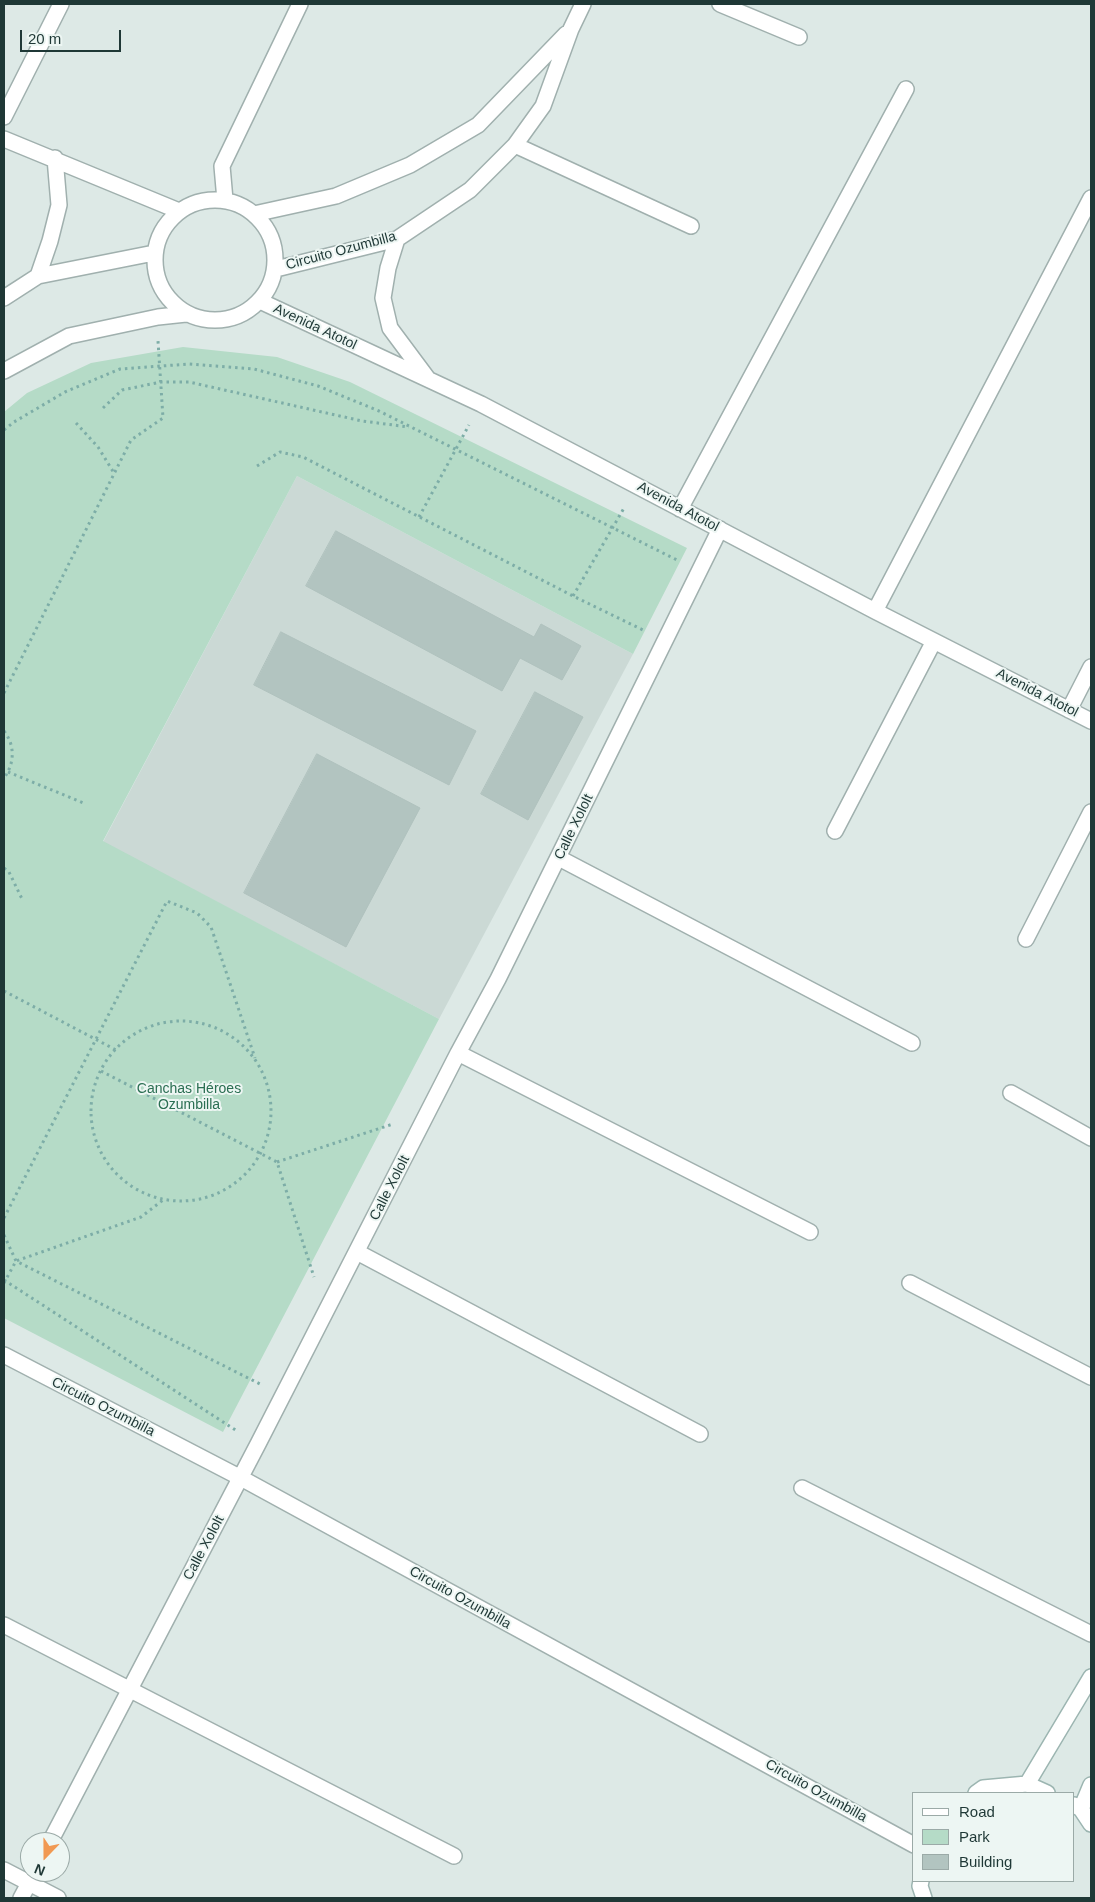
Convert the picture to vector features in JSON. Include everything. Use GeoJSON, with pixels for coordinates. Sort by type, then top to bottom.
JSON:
{"type":"FeatureCollection","features":[{"type":"Feature","properties":{"kind":"street"},"geometry":{"type":"LineString","coordinates":[[4,116],[61,4]]}},
{"type":"Feature","properties":{"kind":"street"},"geometry":{"type":"LineString","coordinates":[[225,200],[222,166],[300,4]]}},
{"type":"Feature","properties":{"kind":"street","name":"Circuito Ozumbilla"},"geometry":{"type":"LineString","coordinates":[[276,268],[397,239],[470,190],[515,146],[544,106],[571,29],[583,4]]}},
{"type":"Feature","properties":{"kind":"street"},"geometry":{"type":"LineString","coordinates":[[720,4],[799,37]]}},
{"type":"Feature","properties":{"kind":"street","name":"Circuito Ozumbilla"},"geometry":{"type":"LineString","coordinates":[[254,214],[336,196],[410,165],[478,125],[571,29]]}},
{"type":"Feature","properties":{"kind":"street"},"geometry":{"type":"LineString","coordinates":[[680,509],[906,89]]}},
{"type":"Feature","properties":{"kind":"street"},"geometry":{"type":"LineString","coordinates":[[4,139],[55,158],[178,211]]}},
{"type":"Feature","properties":{"kind":"street"},"geometry":{"type":"LineString","coordinates":[[515,146],[691,226]]}},
{"type":"Feature","properties":{"kind":"street"},"geometry":{"type":"LineString","coordinates":[[38,276],[50,241],[59,205],[55,158]]}},
{"type":"Feature","properties":{"kind":"street"},"geometry":{"type":"LineString","coordinates":[[875,611],[1091,198]]}},
{"type":"Feature","properties":{"kind":"street"},"geometry":{"type":"LineString","coordinates":[[4,371],[69,336],[158,317],[186,314],[212,321],[238,316],[260,301],[270,286],[276,268],[272,238],[254,214],[241,204],[225,200],[201,200],[178,211],[162,229],[154,253],[160,288],[186,314]]}},
{"type":"Feature","properties":{"kind":"street"},"geometry":{"type":"LineString","coordinates":[[397,239],[388,268],[383,298],[390,328],[429,380]]}},
{"type":"Feature","properties":{"kind":"street"},"geometry":{"type":"LineString","coordinates":[[4,298],[38,276],[154,253]]}},
{"type":"Feature","properties":{"kind":"street","name":"Avenida Atotol"},"geometry":{"type":"LineString","coordinates":[[260,301],[481,404],[875,611],[1091,721]]}},
{"type":"Feature","properties":{"kind":"street","name":"Calle Xololt"},"geometry":{"type":"LineString","coordinates":[[55,1832],[326,1314],[558,858],[720,529]]}},
{"type":"Feature","properties":{"kind":"street"},"geometry":{"type":"LineString","coordinates":[[835,831],[934,641]]}},
{"type":"Feature","properties":{"kind":"street"},"geometry":{"type":"LineString","coordinates":[[1069,710],[1091,667]]}},
{"type":"Feature","properties":{"kind":"street"},"geometry":{"type":"LineString","coordinates":[[1026,939],[1091,812]]}},
{"type":"Feature","properties":{"kind":"street"},"geometry":{"type":"LineString","coordinates":[[558,858],[912,1044]]}},
{"type":"Feature","properties":{"kind":"street"},"geometry":{"type":"LineString","coordinates":[[458,1053],[810,1232]]}},
{"type":"Feature","properties":{"kind":"street"},"geometry":{"type":"LineString","coordinates":[[1011,1093],[1091,1138]]}},
{"type":"Feature","properties":{"kind":"street"},"geometry":{"type":"LineString","coordinates":[[357,1252],[700,1434]]}},
{"type":"Feature","properties":{"kind":"street"},"geometry":{"type":"LineString","coordinates":[[910,1283],[1091,1377]]}},
{"type":"Feature","properties":{"kind":"street","name":"Circuito Ozumbilla"},"geometry":{"type":"LineString","coordinates":[[4,1355],[241,1478],[912,1843]]}},
{"type":"Feature","properties":{"kind":"street"},"geometry":{"type":"LineString","coordinates":[[802,1488],[1091,1634]]}},
{"type":"Feature","properties":{"kind":"street"},"geometry":{"type":"LineString","coordinates":[[4,1624],[454,1856]]}},
{"type":"Feature","properties":{"kind":"street"},"geometry":{"type":"LineString","coordinates":[[1027,1784],[1091,1677]]}},
{"type":"Feature","properties":{"kind":"street"},"geometry":{"type":"LineString","coordinates":[[977,1792],[983,1788],[1027,1784],[1045,1792]]}},
{"type":"Feature","properties":{"kind":"street"},"geometry":{"type":"LineString","coordinates":[[1091,1786],[1077,1807],[1091,1824]]}},
{"type":"Feature","properties":{"kind":"street"},"geometry":{"type":"LineString","coordinates":[[4,1870],[20,1874]]}},
{"type":"Feature","properties":{"kind":"street"},"geometry":{"type":"LineString","coordinates":[[21,1898],[29,1882]]}},
{"type":"Feature","properties":{"kind":"street"},"geometry":{"type":"LineString","coordinates":[[38,1882],[58,1898]]}},
{"type":"Feature","properties":{"kind":"street"},"geometry":{"type":"LineString","coordinates":[[921,1882],[920,1886],[924,1898]]}},
{"type":"Feature","properties":{"kind":"path"},"geometry":{"type":"LineString","coordinates":[[4,693],[131,440],[163,418],[158,317]]}},
{"type":"Feature","properties":{"kind":"path"},"geometry":{"type":"LineString","coordinates":[[4,430],[14,422],[65,392],[120,369],[189,364],[254,369],[318,386],[379,412],[700,571]]}},
{"type":"Feature","properties":{"kind":"path"},"geometry":{"type":"LineString","coordinates":[[103,408],[122,390],[161,382],[189,382],[362,421],[412,428]]}},
{"type":"Feature","properties":{"kind":"path"},"geometry":{"type":"LineString","coordinates":[[420,517],[481,404]]}},
{"type":"Feature","properties":{"kind":"path"},"geometry":{"type":"LineString","coordinates":[[76,423],[98,447],[114,474]]}},
{"type":"Feature","properties":{"kind":"path"},"geometry":{"type":"LineString","coordinates":[[257,466],[280,452],[303,457],[573,596],[666,641]]}},
{"type":"Feature","properties":{"kind":"path"},"geometry":{"type":"LineString","coordinates":[[573,596],[613,529],[636,485]]}},
{"type":"Feature","properties":{"kind":"path"},"geometry":{"type":"LineString","coordinates":[[4,730],[12,748],[12,761],[4,778]]}},
{"type":"Feature","properties":{"kind":"path"},"geometry":{"type":"LineString","coordinates":[[8,772],[86,804]]}},
{"type":"Feature","properties":{"kind":"path"},"geometry":{"type":"LineString","coordinates":[[4,868],[9,872],[23,902]]}},
{"type":"Feature","properties":{"kind":"path"},"geometry":{"type":"LineString","coordinates":[[4,1218],[167,901],[197,913],[211,927],[255,1059],[269,1086],[272,1117],[265,1147],[248,1173],[223,1192],[194,1201],[163,1200],[134,1188],[111,1168],[95,1141],[90,1113],[94,1085],[106,1059],[126,1039],[151,1026],[179,1021],[207,1024],[233,1037],[255,1059]]}},
{"type":"Feature","properties":{"kind":"path"},"geometry":{"type":"LineString","coordinates":[[4,992],[116,1050]]}},
{"type":"Feature","properties":{"kind":"path"},"geometry":{"type":"LineString","coordinates":[[101,1070],[277,1162],[326,1314]]}},
{"type":"Feature","properties":{"kind":"path"},"geometry":{"type":"LineString","coordinates":[[277,1162],[429,1112]]}},
{"type":"Feature","properties":{"kind":"path"},"geometry":{"type":"LineString","coordinates":[[163,1200],[141,1217],[16,1261],[4,1281],[258,1444]]}},
{"type":"Feature","properties":{"kind":"path"},"geometry":{"type":"LineString","coordinates":[[4,1235],[16,1261],[283,1396]]}},
{"type":"Feature","properties":{"kind":"shaded area"},"geometry":{"type":"Polygon","coordinates":[[[297,476],[633,654],[439,1019],[103,842],[297,476]]]}},
{"type":"Feature","properties":{"kind":"green space","name":"Canchas Héroes Ozumbilla"},"geometry":{"type":"Polygon","coordinates":[[[183,347],[277,357],[350,382],[687,548],[633,654],[297,476],[103,841],[439,1019],[223,1432],[4,1318],[4,412],[27,393],[91,363],[183,347]]]}},
{"type":"Feature","properties":{"kind":"building"},"geometry":{"type":"Polygon","coordinates":[[[336,531],[534,637],[541,624],[581,646],[562,680],[520,658],[502,691],[306,586],[336,531]]]}},
{"type":"Feature","properties":{"kind":"building"},"geometry":{"type":"Polygon","coordinates":[[[281,632],[476,731],[449,785],[254,685],[281,632]]]}},
{"type":"Feature","properties":{"kind":"building"},"geometry":{"type":"Polygon","coordinates":[[[535,692],[583,717],[528,820],[481,794],[535,692]]]}},
{"type":"Feature","properties":{"kind":"building"},"geometry":{"type":"Polygon","coordinates":[[[317,754],[420,808],[346,947],[244,893],[317,754]]]}}]}
